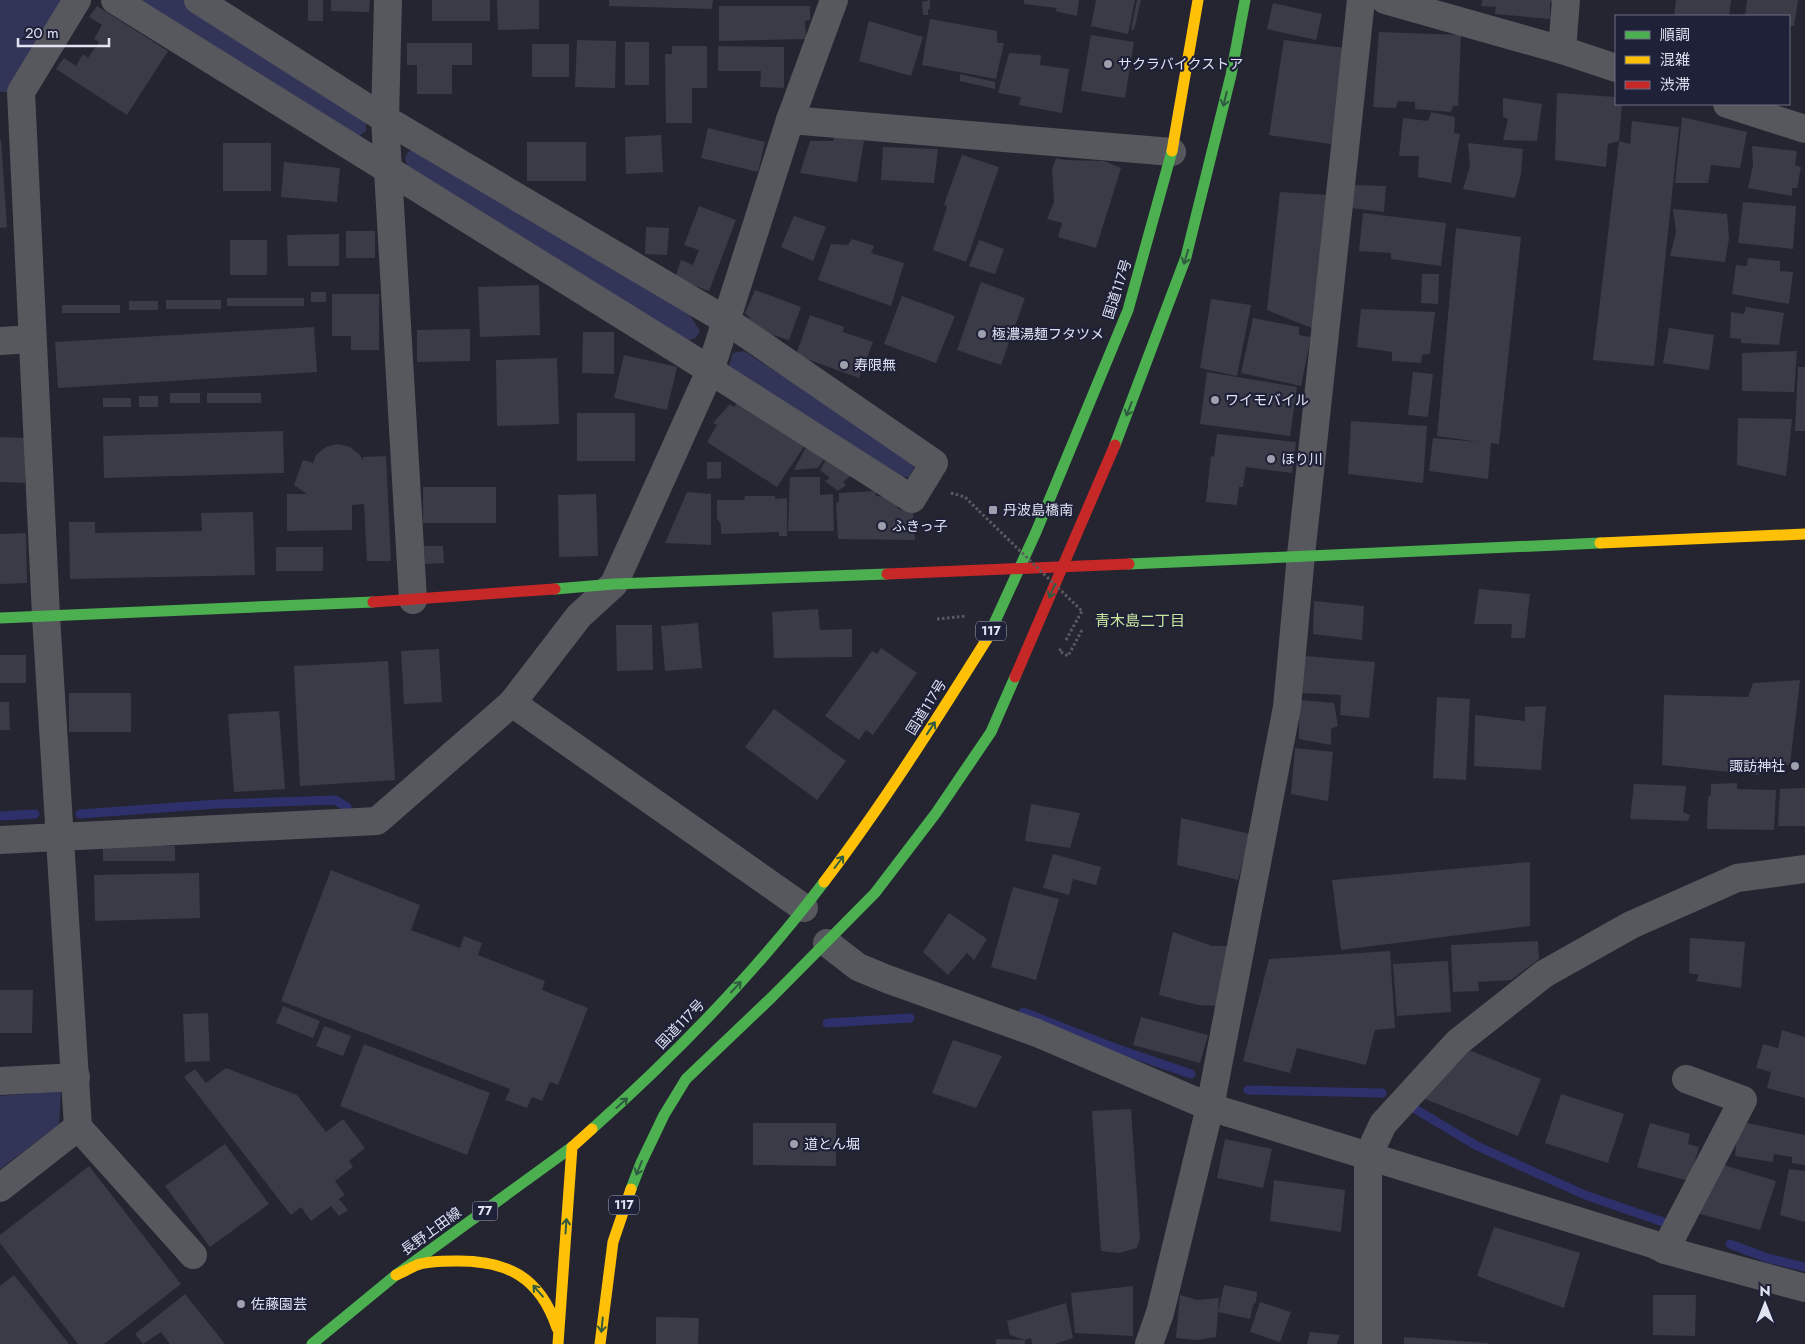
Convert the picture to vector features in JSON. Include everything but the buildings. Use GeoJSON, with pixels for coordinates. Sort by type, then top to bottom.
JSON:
{"type":"FeatureCollection","features":[{"type":"Feature","properties":{"kind":"main road","name":"国道117号"},"geometry":{"type":"LineString","coordinates":[[572,1147],[628,1097],[688,1038],[743,980],[804,908],[866,826],[934,724],[990,634],[1021,568],[1128,310],[1172,152],[1198,0]]}},
{"type":"Feature","properties":{"kind":"main road","name":"117"},"geometry":{"type":"LineString","coordinates":[[600,1344],[613,1242],[624,1207],[641,1163],[664,1114],[686,1079],[827,943],[875,893],[936,813],[991,732],[1106,471],[1186,257],[1231,75],[1245,0]]}},
{"type":"Feature","properties":{"kind":"main road"},"geometry":{"type":"LineString","coordinates":[[0,618],[413,600],[614,584],[1805,534]]}},
{"type":"Feature","properties":{"kind":"main road"},"geometry":{"type":"LineString","coordinates":[[662,1094],[686,1079]]}},
{"type":"Feature","properties":{"kind":"main road"},"geometry":{"type":"LineString","coordinates":[[558,1339],[572,1147],[621,1118]]}},
{"type":"Feature","properties":{"kind":"main road","name":"長野上田線"},"geometry":{"type":"LineString","coordinates":[[312,1344],[396,1275],[572,1147]]}},
{"type":"Feature","properties":{"kind":"main road"},"geometry":{"type":"LineString","coordinates":[[396,1275],[417,1265],[454,1261],[472,1261],[508,1269],[527,1279],[539,1290],[554,1316],[558,1339]]}},
{"type":"Feature","properties":{"kind":"street"},"geometry":{"type":"LineString","coordinates":[[77,0],[11,92],[32,339],[46,616],[78,1127],[193,1255]]}},
{"type":"Feature","properties":{"kind":"street"},"geometry":{"type":"LineString","coordinates":[[115,0],[912,499],[934,463],[727,321],[385,119],[198,0]]}},
{"type":"Feature","properties":{"kind":"street"},"geometry":{"type":"LineString","coordinates":[[388,0],[385,119],[413,600]]}},
{"type":"Feature","properties":{"kind":"street"},"geometry":{"type":"LineString","coordinates":[[0,840],[378,822],[512,703],[579,616],[614,584],[710,371],[790,120],[834,0]]}},
{"type":"Feature","properties":{"kind":"street"},"geometry":{"type":"LineString","coordinates":[[1149,1344],[1160,1313],[1210,1107],[1287,707],[1361,0]]}},
{"type":"Feature","properties":{"kind":"street"},"geometry":{"type":"LineString","coordinates":[[1386,0],[1562,50],[1615,68]]}},
{"type":"Feature","properties":{"kind":"street"},"geometry":{"type":"LineString","coordinates":[[1562,50],[1566,0]]}},
{"type":"Feature","properties":{"kind":"street"},"geometry":{"type":"LineString","coordinates":[[1729,105],[1805,129]]}},
{"type":"Feature","properties":{"kind":"street"},"geometry":{"type":"LineString","coordinates":[[790,120],[1172,152]]}},
{"type":"Feature","properties":{"kind":"street"},"geometry":{"type":"LineString","coordinates":[[0,341],[32,339]]}},
{"type":"Feature","properties":{"kind":"street"},"geometry":{"type":"LineString","coordinates":[[512,703],[804,908]]}},
{"type":"Feature","properties":{"kind":"street"},"geometry":{"type":"LineString","coordinates":[[1368,1344],[1368,1156],[1383,1124],[1458,1042],[1544,974],[1630,925],[1737,878],[1805,869]]}},
{"type":"Feature","properties":{"kind":"street"},"geometry":{"type":"LineString","coordinates":[[827,943],[858,967],[887,980],[1037,1034],[1210,1107],[1665,1250],[1805,1288]]}},
{"type":"Feature","properties":{"kind":"street"},"geometry":{"type":"LineString","coordinates":[[0,1081],[76,1077]]}},
{"type":"Feature","properties":{"kind":"street"},"geometry":{"type":"LineString","coordinates":[[1665,1250],[1743,1100],[1686,1079]]}},
{"type":"Feature","properties":{"kind":"street"},"geometry":{"type":"LineString","coordinates":[[0,1188],[78,1127]]}},
{"type":"Feature","properties":{"kind":"path"},"geometry":{"type":"LineString","coordinates":[[944,496],[952,493],[965,497],[1082,612],[1060,651],[1068,656],[1082,630]]}},
{"type":"Feature","properties":{"kind":"shaded area"},"geometry":{"type":"Polygon","coordinates":[[[0,0],[61,0],[11,92],[0,92],[0,0]]]}},
{"type":"Feature","properties":{"kind":"shaded area"},"geometry":{"type":"Polygon","coordinates":[[[129,0],[183,0],[366,115],[366,131],[359,136],[129,0]]]}},
{"type":"Feature","properties":{"kind":"shaded area"},"geometry":{"type":"Polygon","coordinates":[[[420,147],[688,312],[700,331],[696,338],[684,341],[408,169],[405,158],[408,152],[420,147]]]}},
{"type":"Feature","properties":{"kind":"shaded area"},"geometry":{"type":"Polygon","coordinates":[[[744,351],[913,460],[914,467],[909,477],[897,476],[740,381],[729,365],[733,353],[744,351]]]}},
{"type":"Feature","properties":{"kind":"shaded area"},"geometry":{"type":"Polygon","coordinates":[[[61,1091],[59,1124],[0,1169],[0,1096],[61,1091]]]}},
{"type":"Feature","properties":{"kind":"waterway"},"geometry":{"type":"LineString","coordinates":[[80,814],[217,804],[335,800],[347,807]]}},
{"type":"Feature","properties":{"kind":"waterway"},"geometry":{"type":"LineString","coordinates":[[0,816],[35,814]]}},
{"type":"Feature","properties":{"kind":"waterway"},"geometry":{"type":"LineString","coordinates":[[1023,1012],[1115,1048],[1191,1074]]}},
{"type":"Feature","properties":{"kind":"waterway"},"geometry":{"type":"LineString","coordinates":[[827,1023],[910,1018]]}},
{"type":"Feature","properties":{"kind":"waterway"},"geometry":{"type":"LineString","coordinates":[[1248,1090],[1382,1093]]}},
{"type":"Feature","properties":{"kind":"waterway"},"geometry":{"type":"LineString","coordinates":[[1412,1107],[1477,1146],[1585,1195],[1663,1222]]}},
{"type":"Feature","properties":{"kind":"waterway"},"geometry":{"type":"LineString","coordinates":[[1730,1244],[1767,1258],[1805,1267]]}},
{"type":"Feature","properties":{"kind":"traffic: fast"},"geometry":{"type":"LineString","coordinates":[[1115,445],[1186,257],[1231,75],[1245,0]]}},
{"type":"Feature","properties":{"kind":"traffic: fast"},"geometry":{"type":"LineString","coordinates":[[987,639],[1036,532],[1128,310],[1172,151]]}},
{"type":"Feature","properties":{"kind":"traffic: fast"},"geometry":{"type":"LineString","coordinates":[[1129,564],[1600,543]]}},
{"type":"Feature","properties":{"kind":"traffic: fast"},"geometry":{"type":"LineString","coordinates":[[555,589],[614,584],[887,574]]}},
{"type":"Feature","properties":{"kind":"traffic: fast"},"geometry":{"type":"LineString","coordinates":[[0,618],[373,602]]}},
{"type":"Feature","properties":{"kind":"traffic: fast"},"geometry":{"type":"LineString","coordinates":[[631,1189],[664,1115],[686,1079],[772,997],[875,893],[936,813],[991,732],[1015,677]]}},
{"type":"Feature","properties":{"kind":"traffic: fast"},"geometry":{"type":"LineString","coordinates":[[592,1129],[714,1011],[771,948],[824,882]]}},
{"type":"Feature","properties":{"kind":"traffic: fast"},"geometry":{"type":"LineString","coordinates":[[312,1344],[396,1275],[572,1147]]}},
{"type":"Feature","properties":{"kind":"traffic: slow"},"geometry":{"type":"LineString","coordinates":[[1172,151],[1198,0]]}},
{"type":"Feature","properties":{"kind":"traffic: slow"},"geometry":{"type":"LineString","coordinates":[[1600,543],[1805,534]]}},
{"type":"Feature","properties":{"kind":"traffic: slow"},"geometry":{"type":"LineString","coordinates":[[824,882],[888,793],[987,639]]}},
{"type":"Feature","properties":{"kind":"traffic: slow"},"geometry":{"type":"LineString","coordinates":[[558,1344],[572,1147],[592,1129]]}},
{"type":"Feature","properties":{"kind":"traffic: slow"},"geometry":{"type":"LineString","coordinates":[[600,1344],[613,1242],[631,1189]]}},
{"type":"Feature","properties":{"kind":"traffic: slow"},"geometry":{"type":"LineString","coordinates":[[396,1275],[417,1265],[436,1262],[474,1262],[506,1268],[531,1284],[550,1310],[557,1328]]}},
{"type":"Feature","properties":{"kind":"traffic: jam"},"geometry":{"type":"LineString","coordinates":[[1015,677],[1115,445]]}},
{"type":"Feature","properties":{"kind":"traffic: jam"},"geometry":{"type":"LineString","coordinates":[[887,574],[1129,564]]}},
{"type":"Feature","properties":{"kind":"traffic: jam"},"geometry":{"type":"LineString","coordinates":[[373,602],[555,589]]}},
{"type":"Feature","properties":{"kind":"place","name":"サクラバイクストア"},"geometry":{"type":"Point","coordinates":[1108,64]}},
{"type":"Feature","properties":{"kind":"place","name":"極濃湯麺フタツメ"},"geometry":{"type":"Point","coordinates":[982,334]}},
{"type":"Feature","properties":{"kind":"place","name":"寿限無"},"geometry":{"type":"Point","coordinates":[844,365]}},
{"type":"Feature","properties":{"kind":"place","name":"ワイモバイル"},"geometry":{"type":"Point","coordinates":[1215,400]}},
{"type":"Feature","properties":{"kind":"place","name":"ほり川"},"geometry":{"type":"Point","coordinates":[1271,459]}},
{"type":"Feature","properties":{"kind":"place","name":"丹波島橋南"},"geometry":{"type":"Point","coordinates":[993,510]}},
{"type":"Feature","properties":{"kind":"place","name":"ふきっ子"},"geometry":{"type":"Point","coordinates":[882,526]}},
{"type":"Feature","properties":{"kind":"place","name":"諏訪神社"},"geometry":{"type":"Point","coordinates":[1795,766]}},
{"type":"Feature","properties":{"kind":"place","name":"道とん堀"},"geometry":{"type":"Point","coordinates":[794,1144]}},
{"type":"Feature","properties":{"kind":"place","name":"佐藤園芸"},"geometry":{"type":"Point","coordinates":[241,1304]}},
{"type":"Feature","properties":{"kind":"district","name":"青木島二丁目"},"geometry":{"type":"Point","coordinates":[1140,621]}}]}
